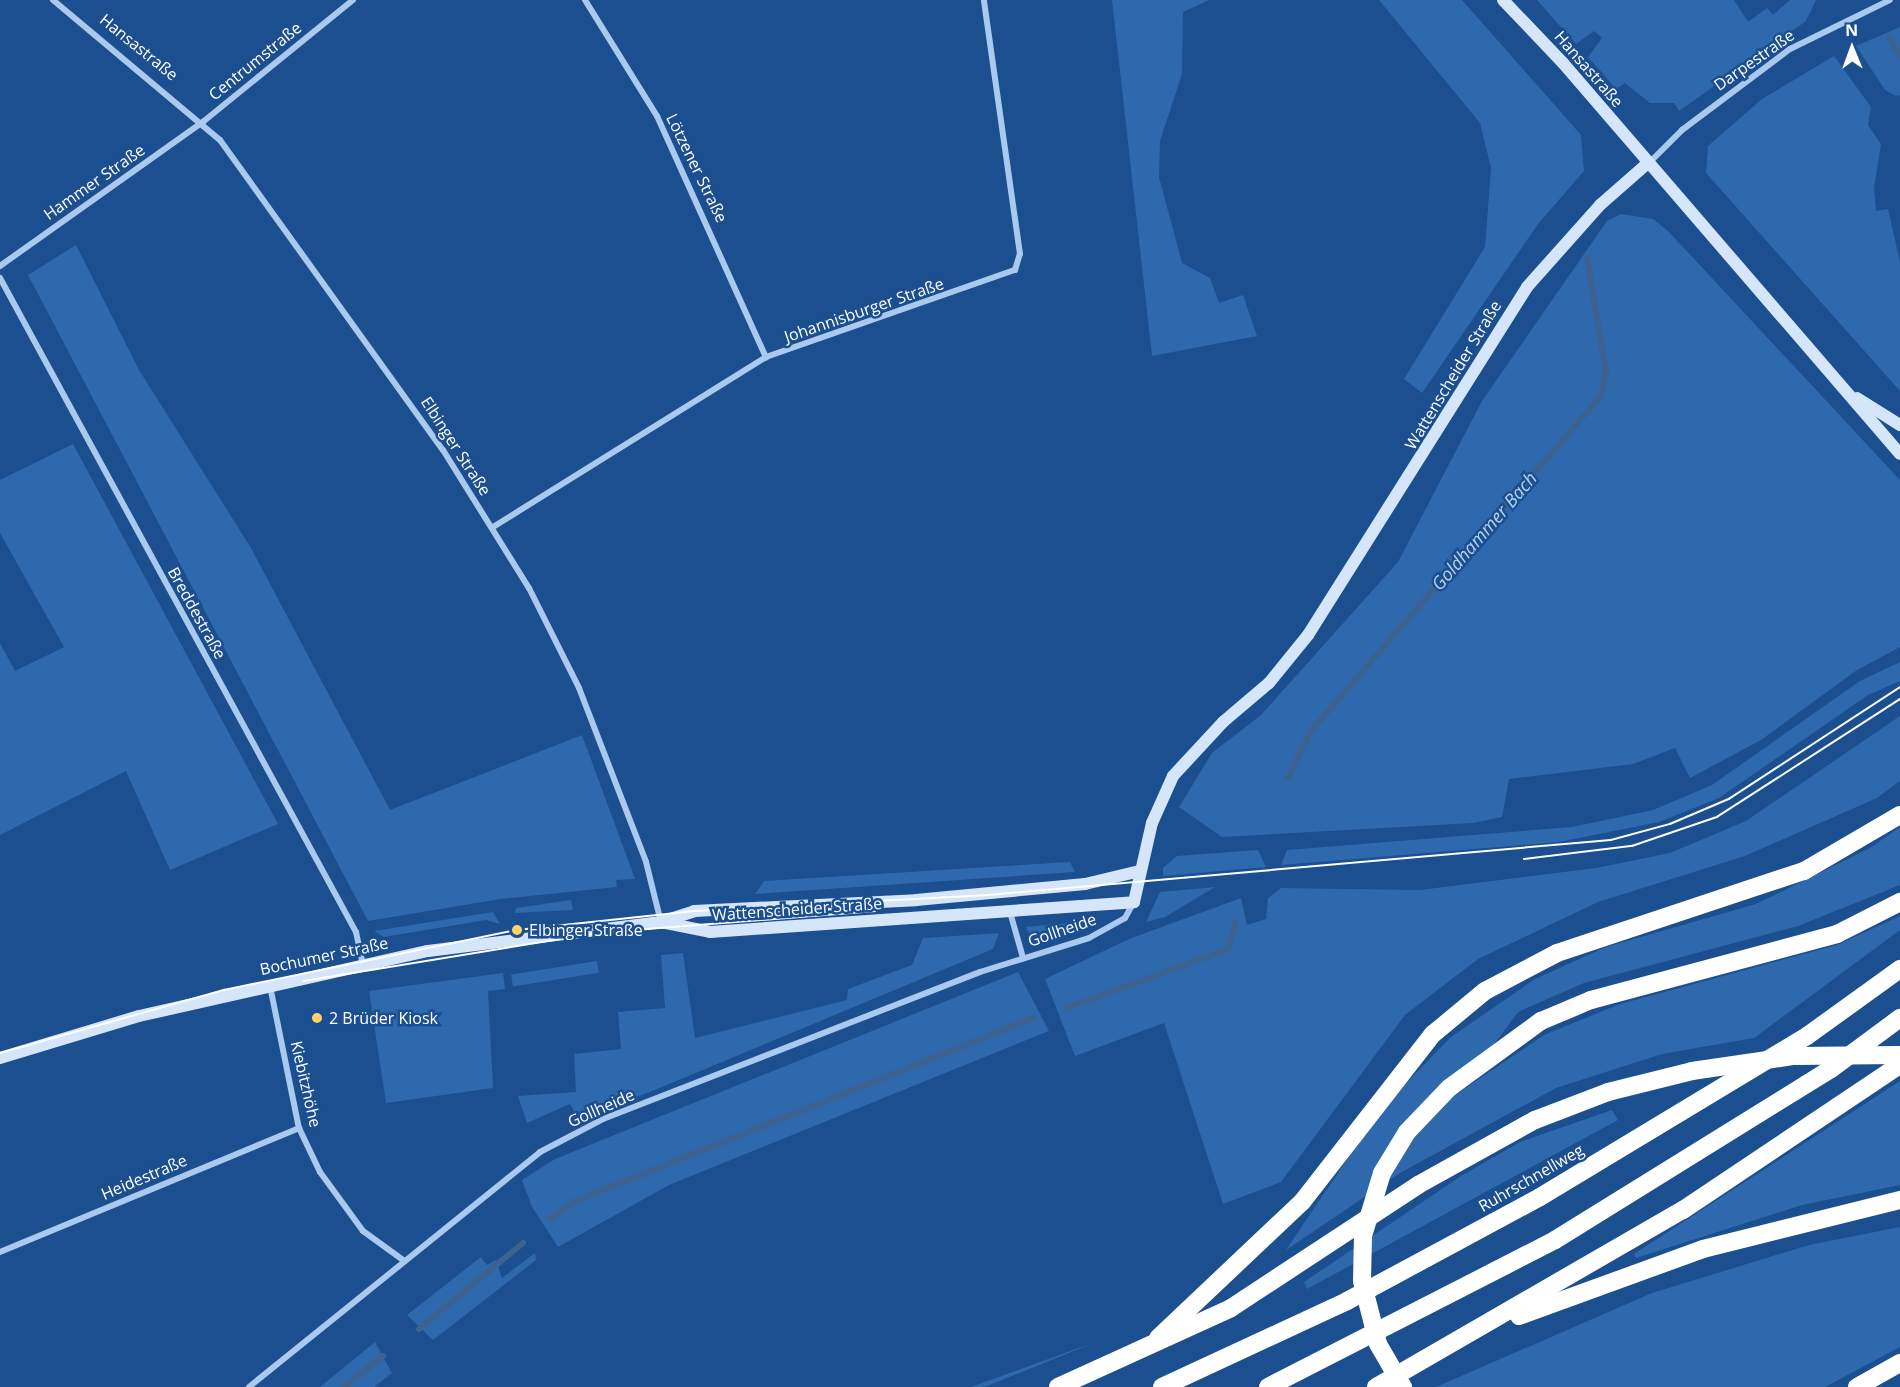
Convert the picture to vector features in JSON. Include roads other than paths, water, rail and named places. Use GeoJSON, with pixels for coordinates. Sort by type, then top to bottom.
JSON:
{"type":"FeatureCollection","features":[{"type":"Feature","properties":{"kind":"highway"},"geometry":{"type":"LineString","coordinates":[[1158,1338],[1302,1202],[1433,1034],[1485,991],[1557,953],[1804,871],[1900,815]]}},
{"type":"Feature","properties":{"kind":"highway"},"geometry":{"type":"LineString","coordinates":[[1403,1387],[1378,1344],[1365,1304],[1362,1257],[1368,1214],[1382,1173],[1407,1132],[1484,1058],[1541,1021],[1591,1000],[1837,934],[1900,902]]}},
{"type":"Feature","properties":{"kind":"highway","name":"Ruhrschnellweg"},"geometry":{"type":"LineString","coordinates":[[1162,1387],[1347,1301],[1540,1197],[1807,1036],[1900,969]]}},
{"type":"Feature","properties":{"kind":"highway"},"geometry":{"type":"LineString","coordinates":[[1268,1387],[1555,1240],[1811,1082],[1900,1018]]}},
{"type":"Feature","properties":{"kind":"highway"},"geometry":{"type":"LineString","coordinates":[[1058,1387],[1158,1338],[1231,1308],[1418,1185],[1535,1120],[1642,1082],[1734,1063],[1794,1056],[1900,1056]]}},
{"type":"Feature","properties":{"kind":"highway"},"geometry":{"type":"LineString","coordinates":[[1376,1387],[1491,1324],[1785,1146],[1900,1065]]}},
{"type":"Feature","properties":{"kind":"highway"},"geometry":{"type":"LineString","coordinates":[[1491,1324],[1714,1245],[1900,1200]]}},
{"type":"Feature","properties":{"kind":"highway"},"geometry":{"type":"LineString","coordinates":[[1857,1387],[1900,1363]]}},
{"type":"Feature","properties":{"kind":"main road","name":"Hansastraße"},"geometry":{"type":"LineString","coordinates":[[1503,0],[1648,163]]}},
{"type":"Feature","properties":{"kind":"main road"},"geometry":{"type":"LineString","coordinates":[[1648,163],[1900,454]]}},
{"type":"Feature","properties":{"kind":"main road","name":"Wattenscheider Straße"},"geometry":{"type":"LineString","coordinates":[[661,922],[710,932],[1134,902],[1152,823],[1173,776],[1223,722],[1269,683],[1308,635],[1527,287],[1600,205],[1648,163]]}},
{"type":"Feature","properties":{"kind":"main road"},"geometry":{"type":"LineString","coordinates":[[1850,395],[1900,425]]}},
{"type":"Feature","properties":{"kind":"main road","name":"Wattenscheider Straße"},"geometry":{"type":"LineString","coordinates":[[661,922],[694,911],[916,900],[1084,884],[1140,871]]}},
{"type":"Feature","properties":{"kind":"main road","name":"Bochumer Straße"},"geometry":{"type":"LineString","coordinates":[[0,1058],[269,984],[363,964],[504,939],[661,922]]}},
{"type":"Feature","properties":{"kind":"street","name":"Hansastraße"},"geometry":{"type":"LineString","coordinates":[[53,0],[204,121]]}},
{"type":"Feature","properties":{"kind":"street","name":"Centrumstraße"},"geometry":{"type":"LineString","coordinates":[[204,121],[353,0]]}},
{"type":"Feature","properties":{"kind":"street","name":"Lötzener Straße"},"geometry":{"type":"LineString","coordinates":[[585,0],[657,116],[766,357]]}},
{"type":"Feature","properties":{"kind":"street","name":"Johannisburger Straße"},"geometry":{"type":"LineString","coordinates":[[493,528],[766,357],[1015,270],[1020,254],[984,0]]}},
{"type":"Feature","properties":{"kind":"street","name":"Darpestraße"},"geometry":{"type":"LineString","coordinates":[[1648,163],[1682,130],[1790,49],[1890,0]]}},
{"type":"Feature","properties":{"kind":"street","name":"Hammer Straße"},"geometry":{"type":"LineString","coordinates":[[0,266],[204,121]]}},
{"type":"Feature","properties":{"kind":"street","name":"Elbinger Straße"},"geometry":{"type":"LineString","coordinates":[[204,121],[410,400],[530,588],[594,722],[646,862],[661,922]]}},
{"type":"Feature","properties":{"kind":"street","name":"Breddestraße"},"geometry":{"type":"LineString","coordinates":[[0,278],[356,932],[363,964]]}},
{"type":"Feature","properties":{"kind":"street","name":"Gollheide"},"geometry":{"type":"LineString","coordinates":[[249,1387],[403,1260],[540,1152],[603,1119],[1023,958],[1107,930],[1125,918],[1134,902]]}},
{"type":"Feature","properties":{"kind":"street","name":"Gollheide"},"geometry":{"type":"LineString","coordinates":[[1010,912],[1023,958]]}},
{"type":"Feature","properties":{"kind":"street","name":"Kiebitzhöhe"},"geometry":{"type":"LineString","coordinates":[[269,984],[299,1128],[324,1180],[352,1220],[403,1260]]}},
{"type":"Feature","properties":{"kind":"street","name":"Heidestraße"},"geometry":{"type":"LineString","coordinates":[[0,1252],[299,1128]]}},
{"type":"Feature","properties":{"kind":"waterway","name":"Goldhammer Bach"},"geometry":{"type":"LineString","coordinates":[[1889,37],[1900,56]]}},
{"type":"Feature","properties":{"kind":"waterway","name":"Goldhammer Bach"},"geometry":{"type":"LineString","coordinates":[[1288,778],[1311,731],[1601,396],[1606,372],[1587,259]]}},
{"type":"Feature","properties":{"kind":"waterway"},"geometry":{"type":"LineString","coordinates":[[1067,1008],[1229,949],[1235,922]]}},
{"type":"Feature","properties":{"kind":"waterway"},"geometry":{"type":"LineString","coordinates":[[550,1219],[573,1202],[1034,1018]]}},
{"type":"Feature","properties":{"kind":"waterway"},"geometry":{"type":"LineString","coordinates":[[419,1329],[523,1243]]}},
{"type":"Feature","properties":{"kind":"waterway"},"geometry":{"type":"LineString","coordinates":[[344,1387],[383,1356]]}},
{"type":"Feature","properties":{"kind":"tram line"},"geometry":{"type":"LineString","coordinates":[[0,1053],[224,990],[517,930],[694,911],[988,895],[1611,840],[1670,824],[1729,799],[1900,687]]}},
{"type":"Feature","properties":{"kind":"tram line"},"geometry":{"type":"LineString","coordinates":[[1524,859],[1632,846],[1717,817],[1900,699]]}},
{"type":"Feature","properties":{"kind":"tram line"},"geometry":{"type":"LineString","coordinates":[[304,981],[597,933],[875,911]]}},
{"type":"Feature","properties":{"kind":"place","name":"Elbinger Straße"},"geometry":{"type":"Point","coordinates":[517,930]}},
{"type":"Feature","properties":{"kind":"place","name":"2 Brüder Kiosk"},"geometry":{"type":"Point","coordinates":[317,1018]}}]}
